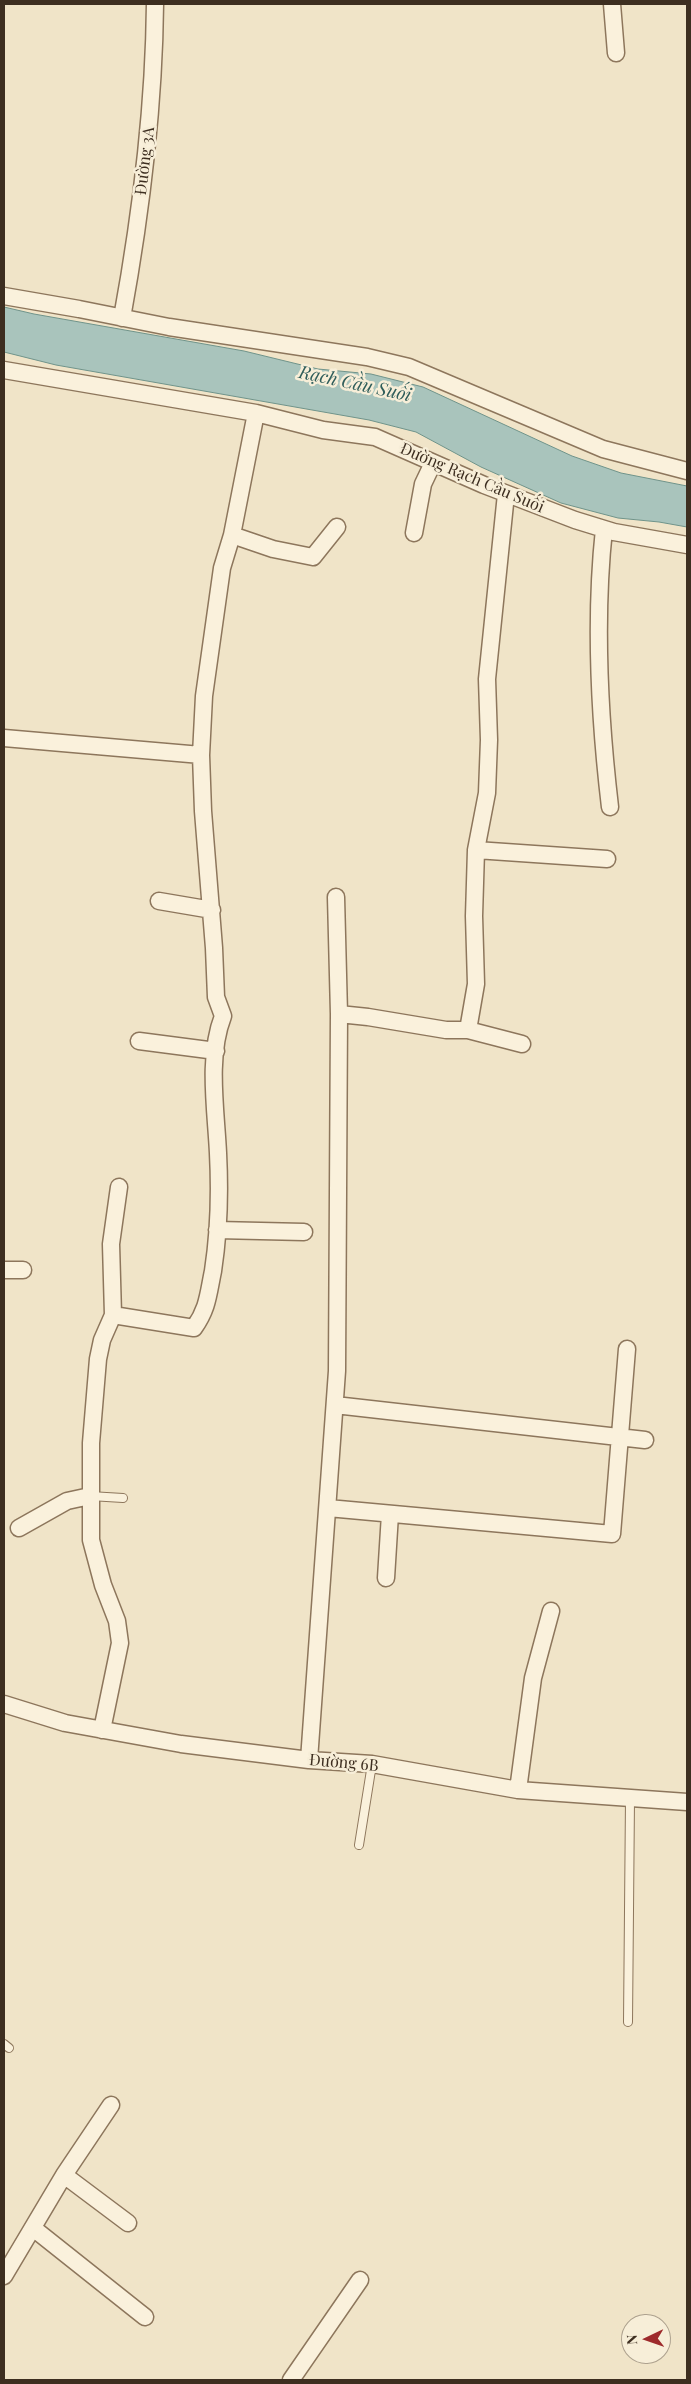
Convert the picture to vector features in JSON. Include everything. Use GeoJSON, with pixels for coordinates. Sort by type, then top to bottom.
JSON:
{"type":"FeatureCollection","features":[{"type":"Feature","properties":{"kind":"street","name":"Đường 3A"},"geometry":{"type":"LineString","coordinates":[[122,318],[135,244],[150,132],[155,4]]}},
{"type":"Feature","properties":{"kind":"street"},"geometry":{"type":"LineString","coordinates":[[612,4],[616,54]]}},
{"type":"Feature","properties":{"kind":"street"},"geometry":{"type":"LineString","coordinates":[[4,296],[169,327],[367,357],[409,367],[604,449],[687,471]]}},
{"type":"Feature","properties":{"kind":"street"},"geometry":{"type":"LineString","coordinates":[[4,370],[256,413],[232,535],[222,568],[204,696],[200,755],[212,910],[216,997],[223,1016],[217,1030],[214,1096],[218,1153],[217,1230],[206,1311],[194,1328],[113,1315]]}},
{"type":"Feature","properties":{"kind":"street","name":"Đường Rạch Cầu Suối"},"geometry":{"type":"LineString","coordinates":[[256,413],[323,430],[375,437],[506,494],[604,529],[687,545]]}},
{"type":"Feature","properties":{"kind":"street"},"geometry":{"type":"LineString","coordinates":[[414,533],[423,484],[433,462]]}},
{"type":"Feature","properties":{"kind":"street"},"geometry":{"type":"LineString","coordinates":[[468,1030],[476,984],[474,916],[476,850],[487,793],[489,740],[487,678],[506,494]]}},
{"type":"Feature","properties":{"kind":"street"},"geometry":{"type":"LineString","coordinates":[[232,535],[273,549],[313,557],[337,527]]}},
{"type":"Feature","properties":{"kind":"street"},"geometry":{"type":"LineString","coordinates":[[604,529],[598,600],[598,660],[602,745],[610,807]]}},
{"type":"Feature","properties":{"kind":"street"},"geometry":{"type":"LineString","coordinates":[[4,738],[200,755]]}},
{"type":"Feature","properties":{"kind":"street"},"geometry":{"type":"LineString","coordinates":[[476,850],[607,859]]}},
{"type":"Feature","properties":{"kind":"street"},"geometry":{"type":"LineString","coordinates":[[309,1760],[335,1405],[339,1014],[336,897]]}},
{"type":"Feature","properties":{"kind":"street"},"geometry":{"type":"LineString","coordinates":[[159,901],[212,910]]}},
{"type":"Feature","properties":{"kind":"street"},"geometry":{"type":"LineString","coordinates":[[339,1014],[446,1030],[468,1030],[522,1044]]}},
{"type":"Feature","properties":{"kind":"street"},"geometry":{"type":"LineString","coordinates":[[139,1041],[216,1051]]}},
{"type":"Feature","properties":{"kind":"street"},"geometry":{"type":"LineString","coordinates":[[102,1730],[120,1643],[117,1621],[103,1585],[91,1540],[90,1496],[93,1398],[102,1340],[113,1315],[111,1244],[119,1187]]}},
{"type":"Feature","properties":{"kind":"street"},"geometry":{"type":"LineString","coordinates":[[217,1230],[304,1232]]}},
{"type":"Feature","properties":{"kind":"street"},"geometry":{"type":"LineString","coordinates":[[4,1270],[23,1270]]}},
{"type":"Feature","properties":{"kind":"street"},"geometry":{"type":"LineString","coordinates":[[328,1508],[612,1534],[628,1349]]}},
{"type":"Feature","properties":{"kind":"street"},"geometry":{"type":"LineString","coordinates":[[335,1405],[619,1439],[645,1440]]}},
{"type":"Feature","properties":{"kind":"street"},"geometry":{"type":"LineString","coordinates":[[19,1528],[67,1501],[90,1496]]}},
{"type":"Feature","properties":{"kind":"street"},"geometry":{"type":"LineString","coordinates":[[386,1578],[390,1514]]}},
{"type":"Feature","properties":{"kind":"street"},"geometry":{"type":"LineString","coordinates":[[518,1790],[533,1678],[551,1611]]}},
{"type":"Feature","properties":{"kind":"street","name":"Đường 6B"},"geometry":{"type":"LineString","coordinates":[[4,1704],[65,1723],[181,1744],[309,1760],[372,1764],[518,1790],[687,1802]]}},
{"type":"Feature","properties":{"kind":"street"},"geometry":{"type":"LineString","coordinates":[[4,2276],[64,2175],[111,2105]]}},
{"type":"Feature","properties":{"kind":"street"},"geometry":{"type":"LineString","coordinates":[[64,2175],[128,2223]]}},
{"type":"Feature","properties":{"kind":"street"},"geometry":{"type":"LineString","coordinates":[[33,2228],[145,2317]]}},
{"type":"Feature","properties":{"kind":"street"},"geometry":{"type":"LineString","coordinates":[[291,2380],[360,2280]]}},
{"type":"Feature","properties":{"kind":"lane"},"geometry":{"type":"LineString","coordinates":[[90,1496],[123,1498]]}},
{"type":"Feature","properties":{"kind":"lane"},"geometry":{"type":"LineString","coordinates":[[359,1845],[372,1764]]}},
{"type":"Feature","properties":{"kind":"lane"},"geometry":{"type":"LineString","coordinates":[[628,2022],[630,1799]]}},
{"type":"Feature","properties":{"kind":"water","name":"Rạch Cầu Suối"},"geometry":{"type":"Polygon","coordinates":[[[4,307],[244,351],[318,369],[371,374],[423,387],[572,456],[621,473],[687,486],[687,527],[618,518],[561,503],[481,467],[416,432],[369,420],[56,365],[4,352],[4,307]]]}}]}
